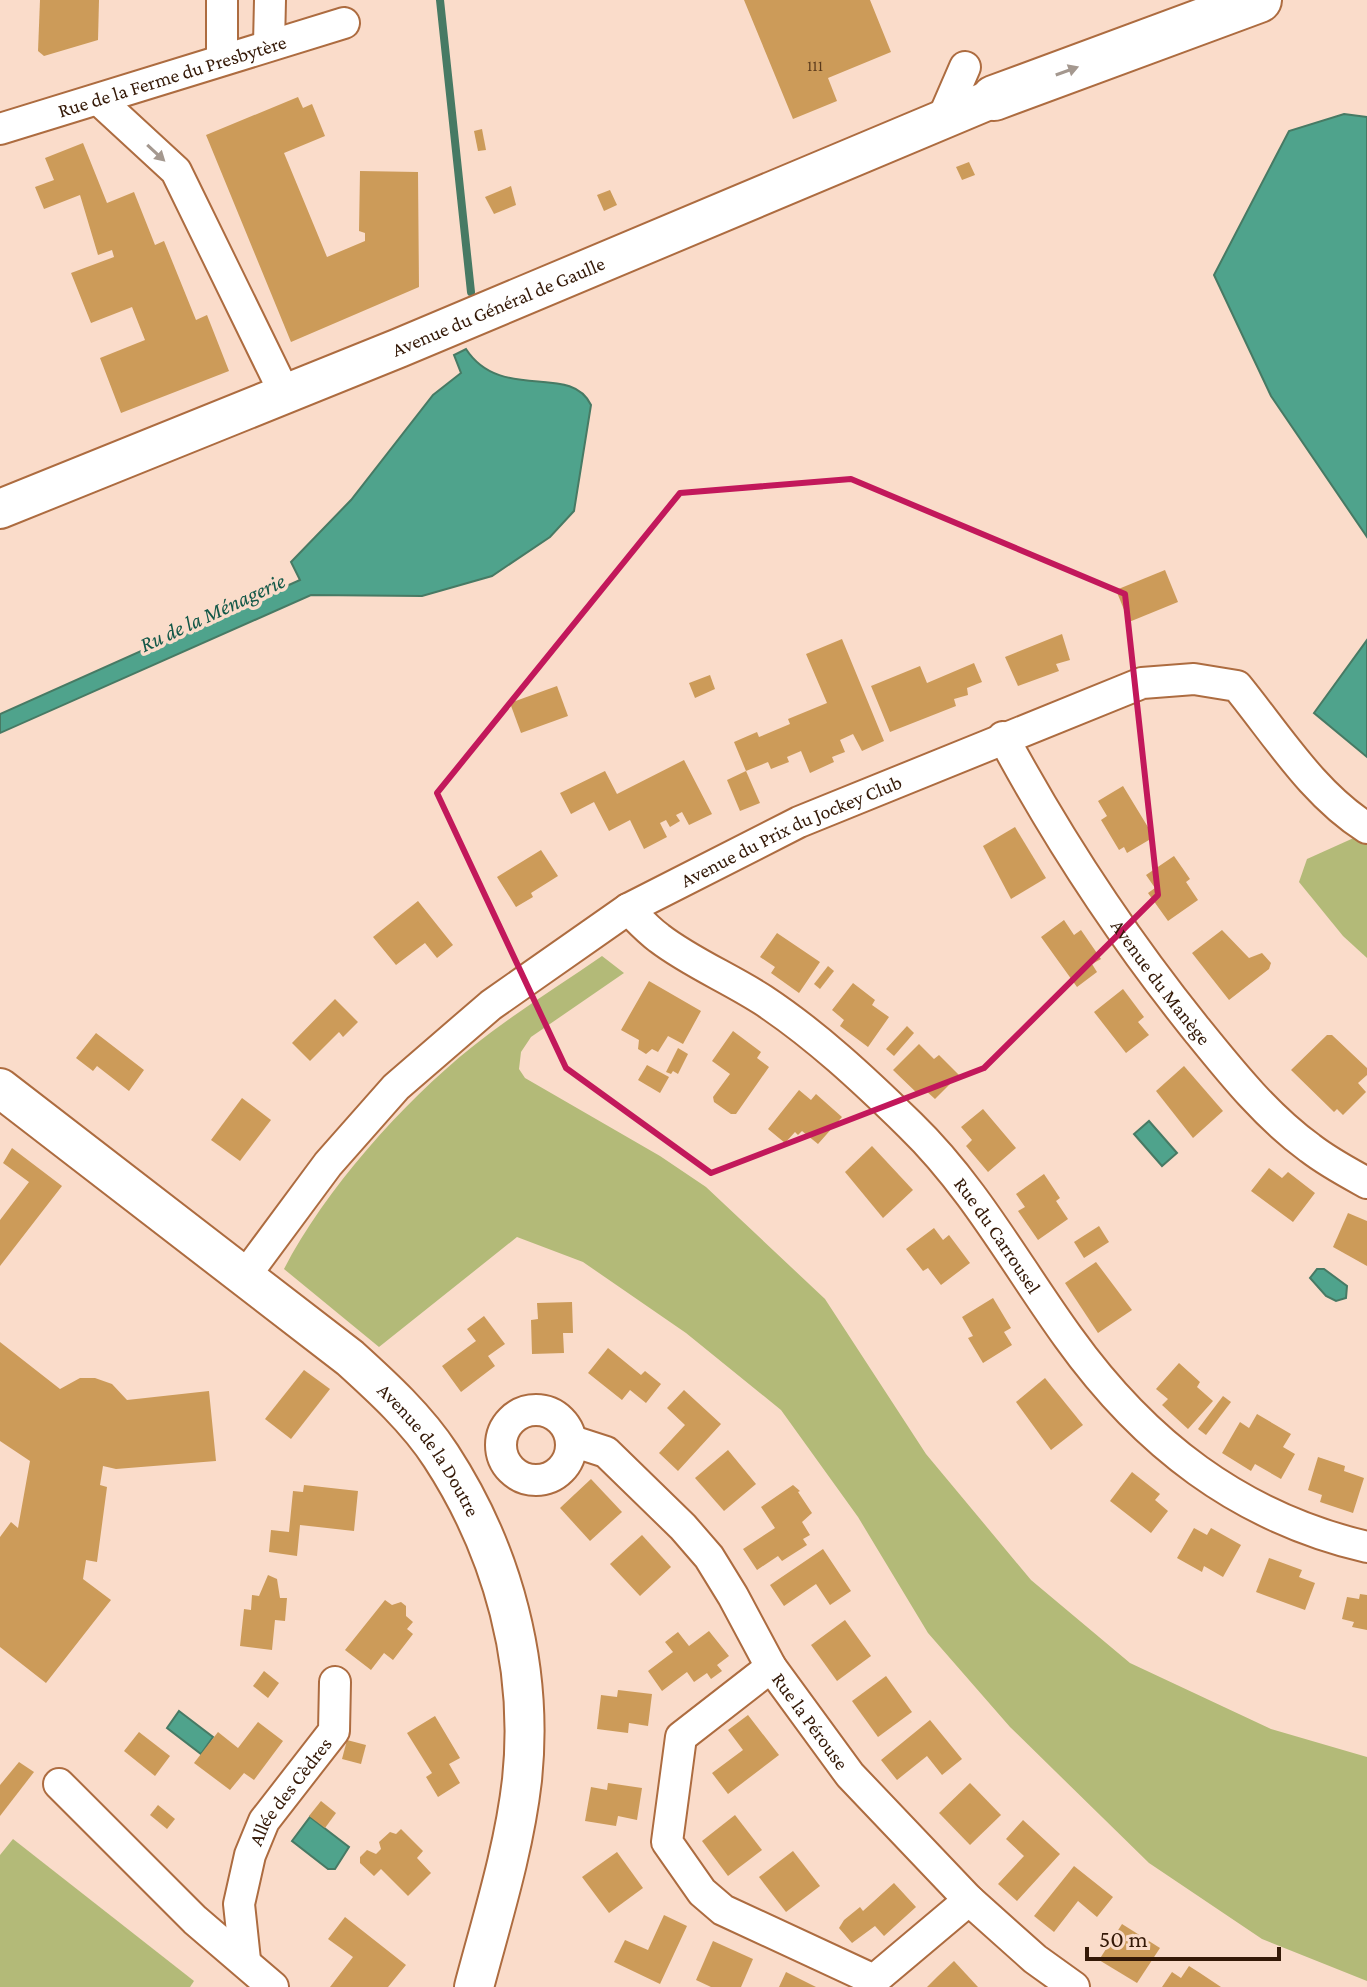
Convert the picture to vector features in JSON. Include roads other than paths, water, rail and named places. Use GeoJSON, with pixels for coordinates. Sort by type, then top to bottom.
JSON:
{"type":"FeatureCollection","features":[{"type":"Feature","properties":{"kind":"highway"},"geometry":{"type":"LineString","coordinates":[[994,98],[1259,0]]}},
{"type":"Feature","properties":{"kind":"main road","name":"Avenue du Général de Gaulle"},"geometry":{"type":"LineString","coordinates":[[0,509],[285,394],[994,98]]}},
{"type":"Feature","properties":{"kind":"main road","name":"Avenue de la Doutre"},"geometry":{"type":"LineString","coordinates":[[0,1088],[350,1358],[413,1421],[440,1454],[472,1510],[505,1593],[521,1672],[522,1779],[507,1861],[474,1987]]}},
{"type":"Feature","properties":{"kind":"street"},"geometry":{"type":"LineString","coordinates":[[222,0],[222,58]]}},
{"type":"Feature","properties":{"kind":"street"},"geometry":{"type":"LineString","coordinates":[[269,44],[270,0]]}},
{"type":"Feature","properties":{"kind":"street","name":"Rue de la Ferme du Presbytère"},"geometry":{"type":"LineString","coordinates":[[0,129],[99,100],[222,58],[344,23]]}},
{"type":"Feature","properties":{"kind":"street"},"geometry":{"type":"LineString","coordinates":[[942,120],[965,67]]}},
{"type":"Feature","properties":{"kind":"street"},"geometry":{"type":"LineString","coordinates":[[99,100],[176,171],[285,394]]}},
{"type":"Feature","properties":{"kind":"street","name":"Avenue du Prix du Jockey Club"},"geometry":{"type":"LineString","coordinates":[[245,1276],[328,1164],[396,1087],[491,1005],[628,909],[799,822],[1003,737],[1142,683],[1194,679],[1237,686],[1320,789],[1347,816],[1367,828]]}},
{"type":"Feature","properties":{"kind":"street","name":"Avenue du Manège"},"geometry":{"type":"LineString","coordinates":[[1003,737],[1069,852],[1115,922],[1207,1042],[1288,1130],[1323,1158],[1367,1183]]}},
{"type":"Feature","properties":{"kind":"street","name":"Rue du Carrousel"},"geometry":{"type":"LineString","coordinates":[[628,909],[658,938],[763,1000],[804,1031],[913,1128],[998,1230],[1066,1335],[1105,1385],[1184,1461],[1222,1489],[1268,1513],[1330,1538],[1367,1547]]}},
{"type":"Feature","properties":{"kind":"street","name":"Rue la Pérouse"},"geometry":{"type":"LineString","coordinates":[[572,1441],[606,1452],[683,1527],[709,1557],[771,1667],[850,1775],[969,1900],[1035,1959],[1074,1987]]}},
{"type":"Feature","properties":{"kind":"street"},"geometry":{"type":"LineString","coordinates":[[771,1667],[681,1737],[667,1842],[702,1892],[723,1910],[874,1980],[969,1900]]}},
{"type":"Feature","properties":{"kind":"street","name":"Allée des Cèdres"},"geometry":{"type":"LineString","coordinates":[[245,1960],[239,1904],[250,1855],[264,1821],[334,1731],[335,1682]]}},
{"type":"Feature","properties":{"kind":"street"},"geometry":{"type":"LineString","coordinates":[[59,1784],[195,1920],[273,1987]]}},
{"type":"Feature","properties":{"kind":"street"},"geometry":{"type":"LineString","coordinates":[[195,1920],[239,1904]]}},
{"type":"Feature","properties":{"kind":"water"},"geometry":{"type":"Polygon","coordinates":[[[1344,114],[1367,117],[1367,537],[1271,396],[1214,275],[1289,131],[1344,114]]]}},
{"type":"Feature","properties":{"kind":"water"},"geometry":{"type":"Polygon","coordinates":[[[466,349],[481,365],[497,374],[568,386],[581,392],[591,405],[574,511],[550,537],[492,576],[422,596],[311,595],[0,733],[0,714],[300,580],[291,562],[351,500],[433,395],[461,373],[454,355],[466,349]]]}},
{"type":"Feature","properties":{"kind":"water"},"geometry":{"type":"Polygon","coordinates":[[[1367,640],[1367,757],[1314,713],[1367,640]]]}},
{"type":"Feature","properties":{"kind":"water"},"geometry":{"type":"Polygon","coordinates":[[[1149,1121],[1177,1153],[1162,1166],[1134,1134],[1149,1121]]]}},
{"type":"Feature","properties":{"kind":"water"},"geometry":{"type":"Polygon","coordinates":[[[1317,1269],[1324,1269],[1347,1286],[1346,1298],[1336,1301],[1326,1296],[1310,1278],[1317,1269]]]}},
{"type":"Feature","properties":{"kind":"water"},"geometry":{"type":"Polygon","coordinates":[[[179,1711],[213,1737],[201,1754],[167,1728],[179,1711]]]}},
{"type":"Feature","properties":{"kind":"water"},"geometry":{"type":"Polygon","coordinates":[[[310,1817],[349,1847],[335,1869],[328,1869],[292,1841],[310,1817]]]}},
{"type":"Feature","properties":{"kind":"waterway","name":"Ru de la Ménagerie"},"geometry":{"type":"LineString","coordinates":[[440,0],[471,292]]}}]}
